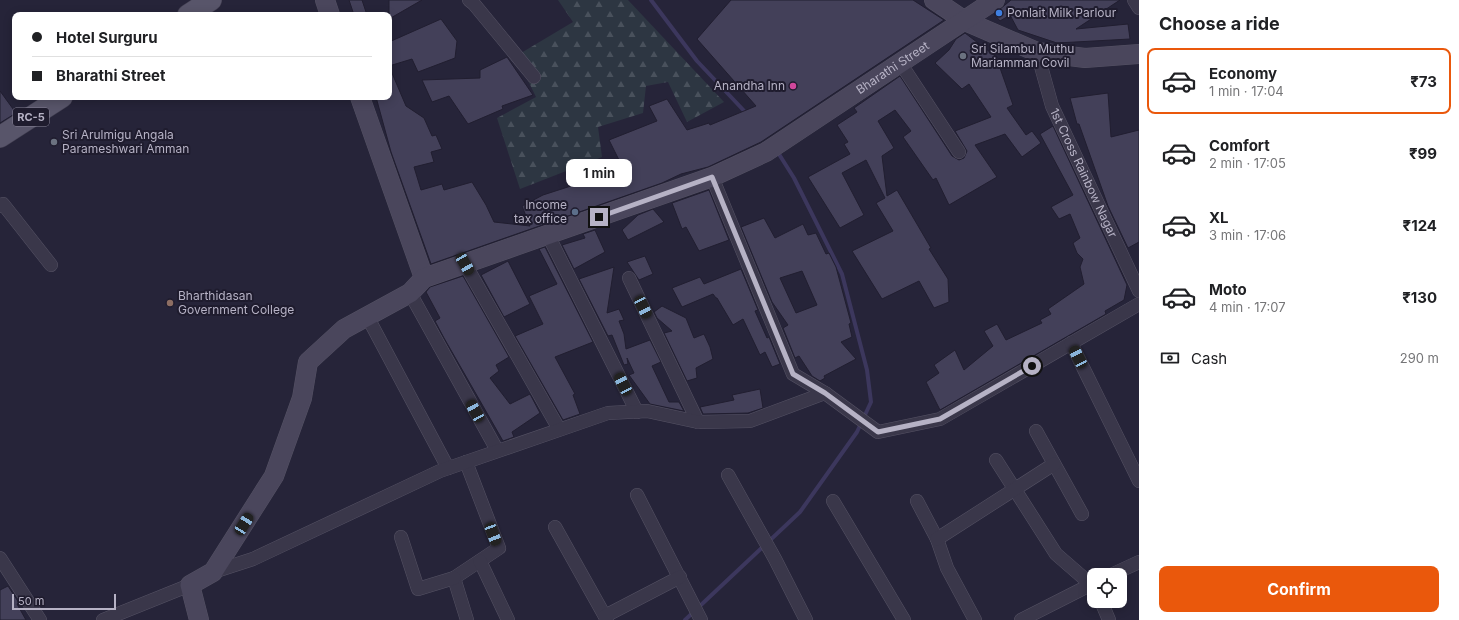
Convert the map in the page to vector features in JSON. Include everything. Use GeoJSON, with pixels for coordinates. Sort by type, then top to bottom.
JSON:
{"type":"FeatureCollection","features":[{"type":"Feature","properties":{"kind":"main road"},"geometry":{"type":"LineString","coordinates":[[193,12],[211,0]]}},
{"type":"Feature","properties":{"kind":"main road","name":"RC-5"},"geometry":{"type":"LineString","coordinates":[[0,137],[57,100]]}},
{"type":"Feature","properties":{"kind":"street"},"geometry":{"type":"LineString","coordinates":[[325,0],[329,12]]}},
{"type":"Feature","properties":{"kind":"street"},"geometry":{"type":"LineString","coordinates":[[469,0],[474,4],[534,78]]}},
{"type":"Feature","properties":{"kind":"street"},"geometry":{"type":"LineString","coordinates":[[934,0],[965,21],[1037,52],[1085,58],[1139,54]]}},
{"type":"Feature","properties":{"kind":"street","name":"Bharathi Street"},"geometry":{"type":"LineString","coordinates":[[712,177],[766,152],[790,137],[995,0]]}},
{"type":"Feature","properties":{"kind":"street"},"geometry":{"type":"LineString","coordinates":[[1134,0],[1139,8]]}},
{"type":"Feature","properties":{"kind":"street","name":"1st Cross Rainbow Nagar"},"geometry":{"type":"LineString","coordinates":[[1037,52],[1052,106],[1139,291]]}},
{"type":"Feature","properties":{"kind":"street"},"geometry":{"type":"LineString","coordinates":[[901,64],[959,152]]}},
{"type":"Feature","properties":{"kind":"street"},"geometry":{"type":"LineString","coordinates":[[361,100],[424,278]]}},
{"type":"Feature","properties":{"kind":"street"},"geometry":{"type":"LineString","coordinates":[[213,572],[274,476],[302,398],[308,362],[344,328],[410,293],[424,278],[712,177],[793,374],[825,393],[878,432],[940,419],[1139,304]]}},
{"type":"Feature","properties":{"kind":"street"},"geometry":{"type":"LineString","coordinates":[[0,206],[3,204],[51,265]]}},
{"type":"Feature","properties":{"kind":"street"},"geometry":{"type":"LineString","coordinates":[[548,235],[637,412]]}},
{"type":"Feature","properties":{"kind":"street"},"geometry":{"type":"LineString","coordinates":[[465,264],[559,429]]}},
{"type":"Feature","properties":{"kind":"street"},"geometry":{"type":"LineString","coordinates":[[629,278],[698,422]]}},
{"type":"Feature","properties":{"kind":"street"},"geometry":{"type":"LineString","coordinates":[[410,293],[497,450]]}},
{"type":"Feature","properties":{"kind":"street"},"geometry":{"type":"LineString","coordinates":[[367,316],[448,468]]}},
{"type":"Feature","properties":{"kind":"street"},"geometry":{"type":"LineString","coordinates":[[1071,343],[1139,481]]}},
{"type":"Feature","properties":{"kind":"street"},"geometry":{"type":"LineString","coordinates":[[103,620],[190,585],[213,572],[253,559],[448,468],[608,413],[647,411],[698,422],[750,421],[825,393]]}},
{"type":"Feature","properties":{"kind":"street"},"geometry":{"type":"LineString","coordinates":[[1036,432],[1082,514]]}},
{"type":"Feature","properties":{"kind":"street"},"geometry":{"type":"LineString","coordinates":[[996,460],[1056,554],[1087,578]]}},
{"type":"Feature","properties":{"kind":"street"},"geometry":{"type":"LineString","coordinates":[[401,537],[418,589],[454,578],[499,548],[466,462]]}},
{"type":"Feature","properties":{"kind":"street"},"geometry":{"type":"LineString","coordinates":[[937,539],[1016,491],[1054,464]]}},
{"type":"Feature","properties":{"kind":"street"},"geometry":{"type":"LineString","coordinates":[[728,475],[775,559],[806,620]]}},
{"type":"Feature","properties":{"kind":"street"},"geometry":{"type":"LineString","coordinates":[[637,495],[701,620]]}},
{"type":"Feature","properties":{"kind":"street"},"geometry":{"type":"LineString","coordinates":[[833,501],[904,620]]}},
{"type":"Feature","properties":{"kind":"street"},"geometry":{"type":"LineString","coordinates":[[917,501],[937,539],[947,568],[975,620]]}},
{"type":"Feature","properties":{"kind":"street"},"geometry":{"type":"LineString","coordinates":[[555,526],[606,618],[680,577]]}},
{"type":"Feature","properties":{"kind":"street"},"geometry":{"type":"LineString","coordinates":[[0,558],[40,620]]}},
{"type":"Feature","properties":{"kind":"street"},"geometry":{"type":"LineString","coordinates":[[480,561],[508,620]]}},
{"type":"Feature","properties":{"kind":"street"},"geometry":{"type":"LineString","coordinates":[[1126,568],[1139,562]]}},
{"type":"Feature","properties":{"kind":"street"},"geometry":{"type":"LineString","coordinates":[[454,578],[467,620]]}},
{"type":"Feature","properties":{"kind":"street"},"geometry":{"type":"LineString","coordinates":[[190,585],[199,620]]}},
{"type":"Feature","properties":{"kind":"street"},"geometry":{"type":"LineString","coordinates":[[1021,620],[1087,587]]}},
{"type":"Feature","properties":{"kind":"street"},"geometry":{"type":"LineString","coordinates":[[1104,608],[1109,620]]}},
{"type":"Feature","properties":{"kind":"green space"},"geometry":{"type":"Polygon","coordinates":[[[558,0],[628,0],[724,102],[687,122],[668,82],[646,86],[643,113],[598,127],[602,157],[520,189],[497,118],[536,97],[516,56],[573,22],[558,0]]]}},
{"type":"Feature","properties":{"kind":"building"},"geometry":{"type":"Polygon","coordinates":[[[349,0],[362,0],[366,12],[353,12],[349,0]]]}},
{"type":"Feature","properties":{"kind":"building"},"geometry":{"type":"Polygon","coordinates":[[[389,0],[422,0],[392,17],[392,12],[389,12],[389,0]]]}},
{"type":"Feature","properties":{"kind":"building"},"geometry":{"type":"Polygon","coordinates":[[[731,0],[913,0],[944,20],[761,142],[708,167],[681,174],[662,183],[431,264],[391,152],[377,100],[392,100],[392,73],[406,106],[424,118],[432,136],[436,135],[442,149],[431,152],[434,162],[414,167],[421,190],[442,184],[444,190],[472,182],[494,222],[530,226],[522,206],[543,195],[574,185],[590,177],[592,181],[619,172],[617,166],[621,164],[609,140],[657,121],[649,106],[667,99],[687,130],[709,123],[710,125],[756,106],[697,39],[731,0]]]}},
{"type":"Feature","properties":{"kind":"building"},"geometry":{"type":"Polygon","coordinates":[[[1011,0],[1120,0],[1076,29],[1128,24],[1130,39],[1057,43],[1018,30],[1010,15],[1000,21],[994,14],[1011,0]]]}},
{"type":"Feature","properties":{"kind":"building"},"geometry":{"type":"Polygon","coordinates":[[[441,19],[457,41],[455,58],[418,72],[412,59],[392,65],[392,41],[441,19]]]}},
{"type":"Feature","properties":{"kind":"building"},"geometry":{"type":"Polygon","coordinates":[[[965,33],[1003,62],[999,65],[1013,105],[1007,108],[1026,135],[1032,131],[1041,143],[1022,157],[1005,134],[975,145],[997,177],[949,205],[936,178],[933,180],[903,137],[911,131],[895,110],[878,121],[894,148],[882,156],[887,196],[897,190],[931,248],[929,249],[948,279],[949,302],[934,308],[919,281],[882,299],[852,251],[893,231],[876,203],[885,198],[866,160],[842,173],[864,215],[840,228],[808,177],[850,154],[844,144],[848,142],[837,125],[857,112],[854,108],[900,76],[952,156],[959,160],[964,158],[967,151],[955,131],[991,117],[969,84],[962,89],[935,63],[949,50],[956,39],[965,33]]]}},
{"type":"Feature","properties":{"kind":"building"},"geometry":{"type":"Polygon","coordinates":[[[507,57],[533,95],[502,106],[503,109],[468,124],[449,96],[432,102],[422,80],[480,78],[480,70],[507,57]]]}},
{"type":"Feature","properties":{"kind":"building"},"geometry":{"type":"Polygon","coordinates":[[[0,91],[16,113],[0,123],[0,91]]]}},
{"type":"Feature","properties":{"kind":"building"},"geometry":{"type":"Polygon","coordinates":[[[1108,93],[1111,137],[1139,130],[1139,242],[1128,248],[1108,206],[1079,124],[1077,124],[1070,98],[1108,93]]]}},
{"type":"Feature","properties":{"kind":"building"},"geometry":{"type":"Polygon","coordinates":[[[1053,126],[1127,285],[1124,300],[1105,311],[1106,314],[940,410],[926,382],[939,373],[934,365],[955,350],[964,370],[993,346],[984,331],[997,324],[1006,340],[1042,323],[1040,320],[1051,314],[1048,309],[1084,284],[1080,267],[1083,259],[1077,253],[1073,243],[1080,238],[1070,214],[1059,219],[1051,207],[1073,195],[1040,134],[1053,126]]]}},
{"type":"Feature","properties":{"kind":"building"},"geometry":{"type":"Polygon","coordinates":[[[709,190],[729,240],[699,251],[686,227],[682,229],[672,203],[709,190]]]}},
{"type":"Feature","properties":{"kind":"building"},"geometry":{"type":"Polygon","coordinates":[[[653,209],[664,222],[628,240],[622,230],[638,215],[653,209]]]}},
{"type":"Feature","properties":{"kind":"building"},"geometry":{"type":"Polygon","coordinates":[[[764,218],[775,238],[803,224],[808,235],[816,233],[826,254],[829,253],[836,267],[851,323],[849,324],[852,337],[841,342],[856,359],[824,376],[825,378],[820,381],[812,376],[799,356],[795,358],[783,328],[788,325],[772,302],[741,227],[764,218]],[[802,271],[780,278],[796,313],[817,305],[802,271]]]}},
{"type":"Feature","properties":{"kind":"building"},"geometry":{"type":"Polygon","coordinates":[[[595,230],[605,252],[574,269],[562,245],[585,238],[583,234],[595,230]]]}},
{"type":"Feature","properties":{"kind":"building"},"geometry":{"type":"Polygon","coordinates":[[[545,247],[593,342],[555,357],[575,394],[573,395],[580,414],[563,420],[515,336],[543,324],[529,296],[557,284],[539,249],[545,247]]]}},
{"type":"Feature","properties":{"kind":"building"},"geometry":{"type":"Polygon","coordinates":[[[645,256],[653,274],[639,280],[627,262],[645,256]]]}},
{"type":"Feature","properties":{"kind":"building"},"geometry":{"type":"Polygon","coordinates":[[[508,261],[530,304],[504,317],[481,275],[508,261]]]}},
{"type":"Feature","properties":{"kind":"building"},"geometry":{"type":"Polygon","coordinates":[[[614,267],[607,313],[619,309],[624,320],[619,321],[624,334],[626,349],[650,340],[661,362],[652,366],[669,402],[679,402],[684,411],[650,404],[629,375],[634,373],[627,358],[628,364],[624,365],[612,335],[608,336],[579,279],[614,267]]]}},
{"type":"Feature","properties":{"kind":"building"},"geometry":{"type":"Polygon","coordinates":[[[741,269],[758,310],[755,311],[767,338],[769,337],[780,364],[772,367],[765,352],[760,355],[743,319],[733,325],[713,294],[682,307],[672,288],[700,277],[704,284],[741,269]]]}},
{"type":"Feature","properties":{"kind":"building"},"geometry":{"type":"Polygon","coordinates":[[[463,276],[509,357],[496,365],[499,371],[490,378],[510,404],[530,394],[540,413],[512,432],[514,437],[503,441],[435,321],[440,318],[426,292],[430,287],[463,276]]]}},
{"type":"Feature","properties":{"kind":"building"},"geometry":{"type":"Polygon","coordinates":[[[662,306],[686,318],[694,338],[704,334],[710,347],[713,359],[696,368],[697,378],[687,381],[664,333],[672,331],[657,318],[654,312],[662,306]]]}},
{"type":"Feature","properties":{"kind":"building"},"geometry":{"type":"Polygon","coordinates":[[[760,389],[763,408],[748,413],[703,414],[700,407],[734,400],[732,395],[760,389]]]}},
{"type":"Feature","properties":{"kind":"building"},"geometry":{"type":"Polygon","coordinates":[[[8,586],[19,603],[17,604],[26,620],[0,620],[0,590],[8,586]]]}},
{"type":"Feature","properties":{"kind":"waterway"},"geometry":{"type":"LineString","coordinates":[[651,0],[697,61],[748,115]]}},
{"type":"Feature","properties":{"kind":"waterway"},"geometry":{"type":"LineString","coordinates":[[685,620],[800,512],[857,432],[871,402],[867,370],[842,274],[794,178],[777,151]]}},
{"type":"Feature","properties":{"kind":"place","name":"Ponlait Milk Parlour"},"geometry":{"type":"Point","coordinates":[999,13]}},
{"type":"Feature","properties":{"kind":"place","name":"Sri Silambu Muthu Mariamman Covil"},"geometry":{"type":"Point","coordinates":[963,56]}},
{"type":"Feature","properties":{"kind":"place","name":"Anandha Inn"},"geometry":{"type":"Point","coordinates":[793,86]}},
{"type":"Feature","properties":{"kind":"place","name":"Sri Arulmigu Angala Parameshwari Amman"},"geometry":{"type":"Point","coordinates":[54,142]}},
{"type":"Feature","properties":{"kind":"place","name":"Income tax office"},"geometry":{"type":"Point","coordinates":[575,212]}},
{"type":"Feature","properties":{"kind":"place","name":"Bharthidasan Government College"},"geometry":{"type":"Point","coordinates":[170,303]}},
{"type":"Feature","properties":{"kind":"route"},"geometry":{"type":"LineString","coordinates":[[599,217],[712,177],[793,374],[825,393],[878,432],[940,419],[1032,366]]}}]}
